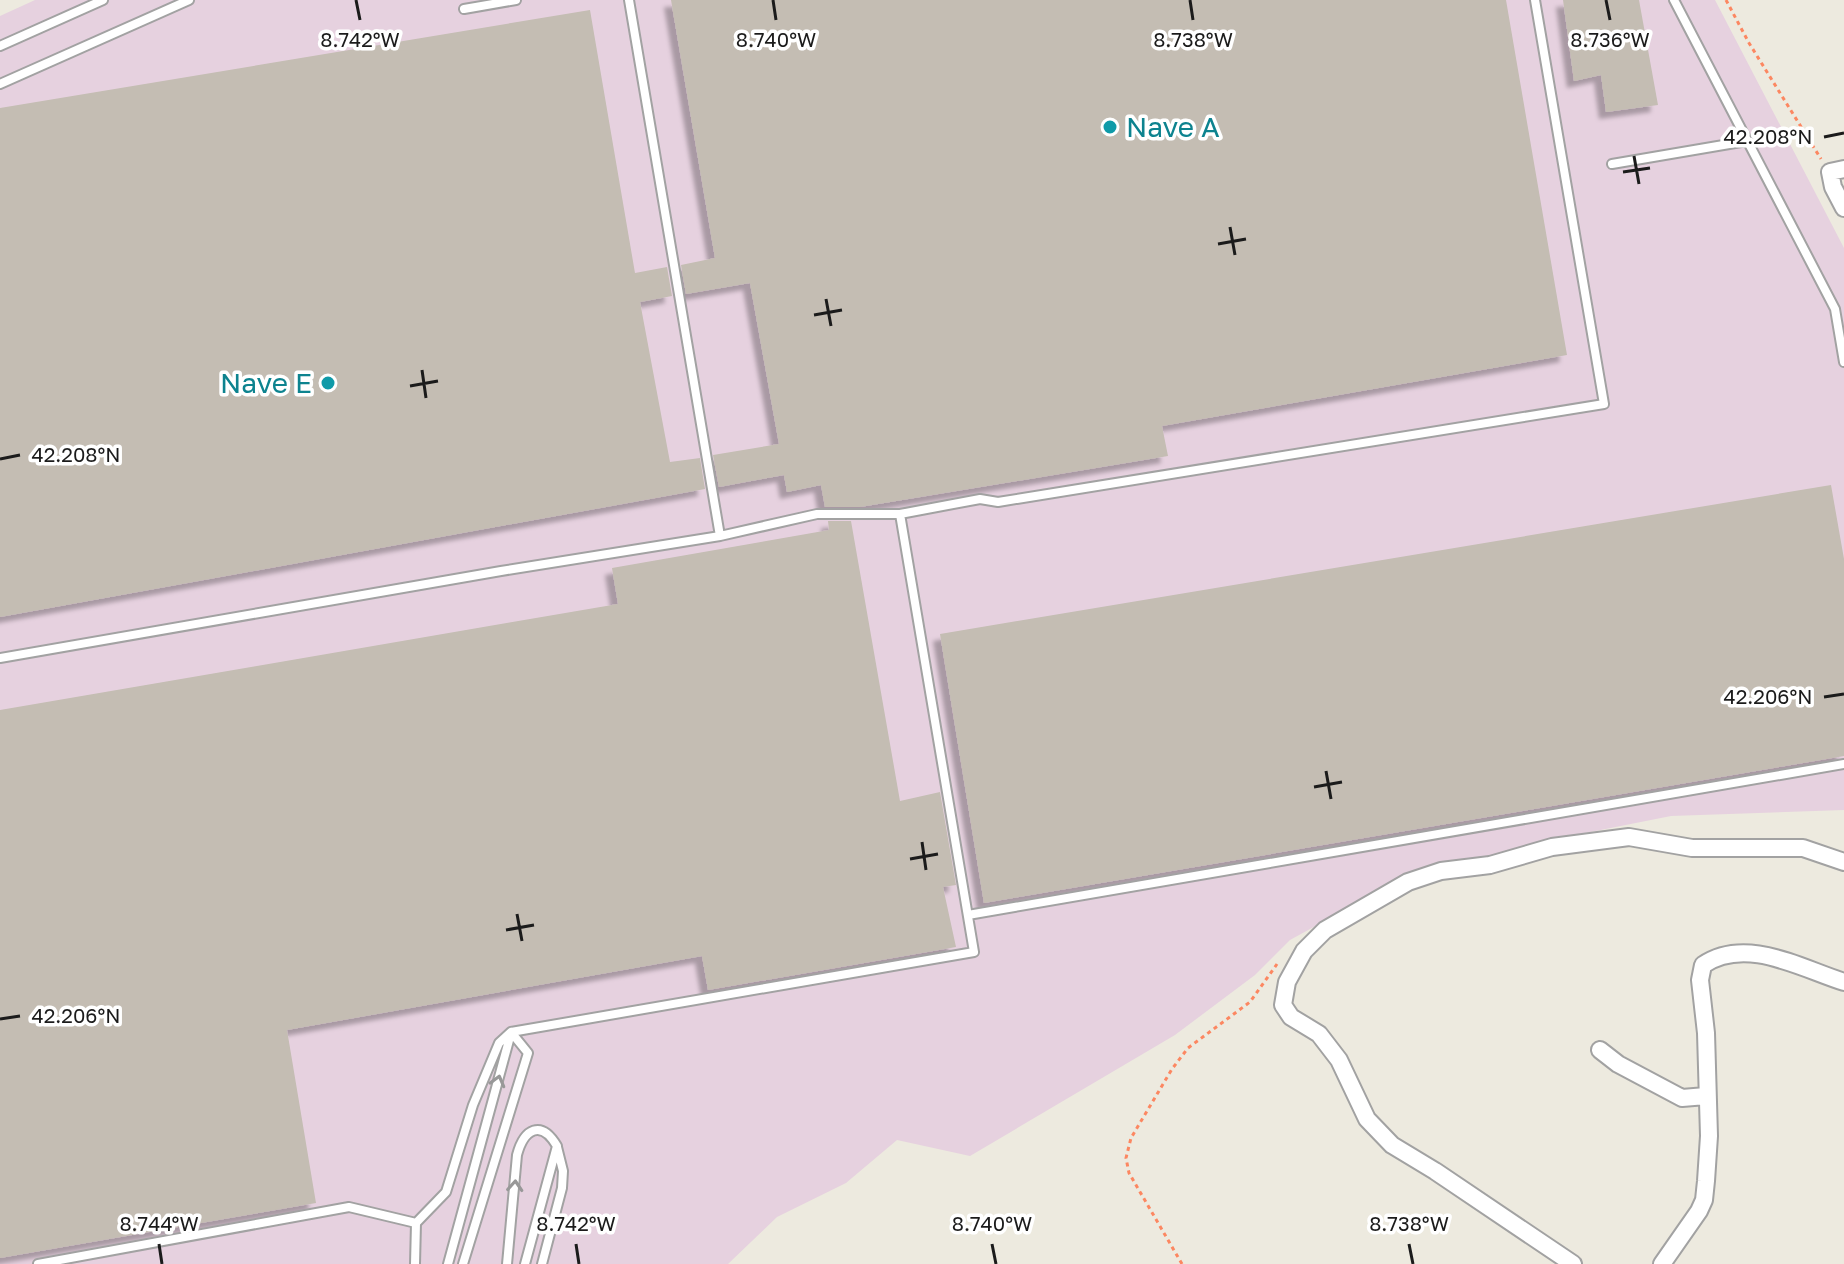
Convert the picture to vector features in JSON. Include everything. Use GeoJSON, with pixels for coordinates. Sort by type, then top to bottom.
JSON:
{"type":"FeatureCollection","features":[{"type":"Feature","properties":{"kind":"street"},"geometry":{"type":"LineString","coordinates":[[1837,171],[1833,187],[1844,208]]}},
{"type":"Feature","properties":{"kind":"street"},"geometry":{"type":"LineString","coordinates":[[1573,1264],[1392,1145],[1367,1119],[1332,1051],[1319,1034],[1291,1017],[1283,1005],[1287,982],[1304,951],[1325,930],[1408,882],[1441,871],[1490,865],[1552,847],[1629,837],[1692,848],[1803,848],[1844,862]]}},
{"type":"Feature","properties":{"kind":"street"},"geometry":{"type":"LineString","coordinates":[[1662,1264],[1704,1200],[1709,1158],[1706,1033],[1700,980],[1703,965],[1728,953],[1751,952],[1844,982]]}},
{"type":"Feature","properties":{"kind":"street"},"geometry":{"type":"LineString","coordinates":[[1600,1050],[1618,1064],[1682,1098],[1706,1096]]}},
{"type":"Feature","properties":{"kind":"lane"},"geometry":{"type":"LineString","coordinates":[[0,46],[103,0]]}},
{"type":"Feature","properties":{"kind":"lane"},"geometry":{"type":"LineString","coordinates":[[0,84],[189,0]]}},
{"type":"Feature","properties":{"kind":"lane"},"geometry":{"type":"LineString","coordinates":[[464,9],[516,0]]}},
{"type":"Feature","properties":{"kind":"lane"},"geometry":{"type":"LineString","coordinates":[[629,0],[720,536]]}},
{"type":"Feature","properties":{"kind":"lane"},"geometry":{"type":"LineString","coordinates":[[0,658],[720,536],[817,514],[900,514],[980,499],[998,502],[1604,404],[1535,0]]}},
{"type":"Feature","properties":{"kind":"lane"},"geometry":{"type":"LineString","coordinates":[[1674,0],[1835,309],[1844,362]]}},
{"type":"Feature","properties":{"kind":"lane"},"geometry":{"type":"LineString","coordinates":[[1612,164],[1747,141]]}},
{"type":"Feature","properties":{"kind":"lane"},"geometry":{"type":"LineString","coordinates":[[415,1264],[416,1223],[446,1192],[473,1105],[499,1043],[511,1032],[974,952],[900,514]]}},
{"type":"Feature","properties":{"kind":"lane"},"geometry":{"type":"LineString","coordinates":[[968,915],[1844,764]]}},
{"type":"Feature","properties":{"kind":"lane"},"geometry":{"type":"LineString","coordinates":[[448,1264],[511,1032]]}},
{"type":"Feature","properties":{"kind":"lane"},"geometry":{"type":"LineString","coordinates":[[463,1264],[528,1053],[511,1032]]}},
{"type":"Feature","properties":{"kind":"lane"},"geometry":{"type":"LineString","coordinates":[[507,1264],[517,1155],[521,1141],[528,1132],[538,1130],[550,1134],[557,1146],[563,1171],[562,1188],[542,1264]]}},
{"type":"Feature","properties":{"kind":"lane"},"geometry":{"type":"LineString","coordinates":[[525,1264],[557,1146]]}},
{"type":"Feature","properties":{"kind":"lane"},"geometry":{"type":"LineString","coordinates":[[38,1264],[349,1207],[416,1223]]}},
{"type":"Feature","properties":{"kind":"path"},"geometry":{"type":"LineString","coordinates":[[1726,0],[1781,97],[1837,171]]}},
{"type":"Feature","properties":{"kind":"path"},"geometry":{"type":"LineString","coordinates":[[1182,1264],[1129,1173],[1126,1158],[1131,1138],[1188,1048],[1250,1002],[1278,962]]}},
{"type":"Feature","properties":{"kind":"shaded area"},"geometry":{"type":"Polygon","coordinates":[[[35,0],[1715,0],[1844,248],[1844,810],[1671,816],[1525,845],[1511,857],[1412,873],[1290,940],[1255,975],[1175,1035],[970,1156],[897,1140],[846,1183],[777,1217],[728,1264],[0,1264],[0,16],[35,0]]]}},
{"type":"Feature","properties":{"kind":"building","name":"Nave A"},"geometry":{"type":"Polygon","coordinates":[[[671,0],[1506,0],[1567,355],[1162,426],[1168,456],[860,507],[825,507],[821,485],[787,492],[784,475],[719,487],[713,455],[779,444],[750,283],[686,294],[681,265],[715,258],[671,0]]]}},
{"type":"Feature","properties":{"kind":"building"},"geometry":{"type":"Polygon","coordinates":[[[1563,0],[1639,0],[1658,105],[1606,112],[1601,75],[1574,81],[1563,0]]]}},
{"type":"Feature","properties":{"kind":"building","name":"Nave E"},"geometry":{"type":"Polygon","coordinates":[[[590,10],[635,273],[667,267],[672,296],[640,302],[670,462],[700,458],[705,489],[0,617],[0,108],[590,10]]]}},
{"type":"Feature","properties":{"kind":"building"},"geometry":{"type":"Polygon","coordinates":[[[1831,485],[1844,559],[1844,756],[984,903],[940,634],[1831,485]]]}},
{"type":"Feature","properties":{"kind":"building"},"geometry":{"type":"Polygon","coordinates":[[[828,521],[851,521],[900,801],[940,792],[956,885],[943,887],[956,947],[708,990],[702,956],[287,1030],[316,1203],[0,1258],[0,710],[618,604],[612,568],[829,530],[828,521]]]}},
{"type":"Feature","properties":{"kind":"place","name":"Nave A"},"geometry":{"type":"Point","coordinates":[1110,127]}},
{"type":"Feature","properties":{"kind":"place","name":"Nave E"},"geometry":{"type":"Point","coordinates":[328,383]}}]}
